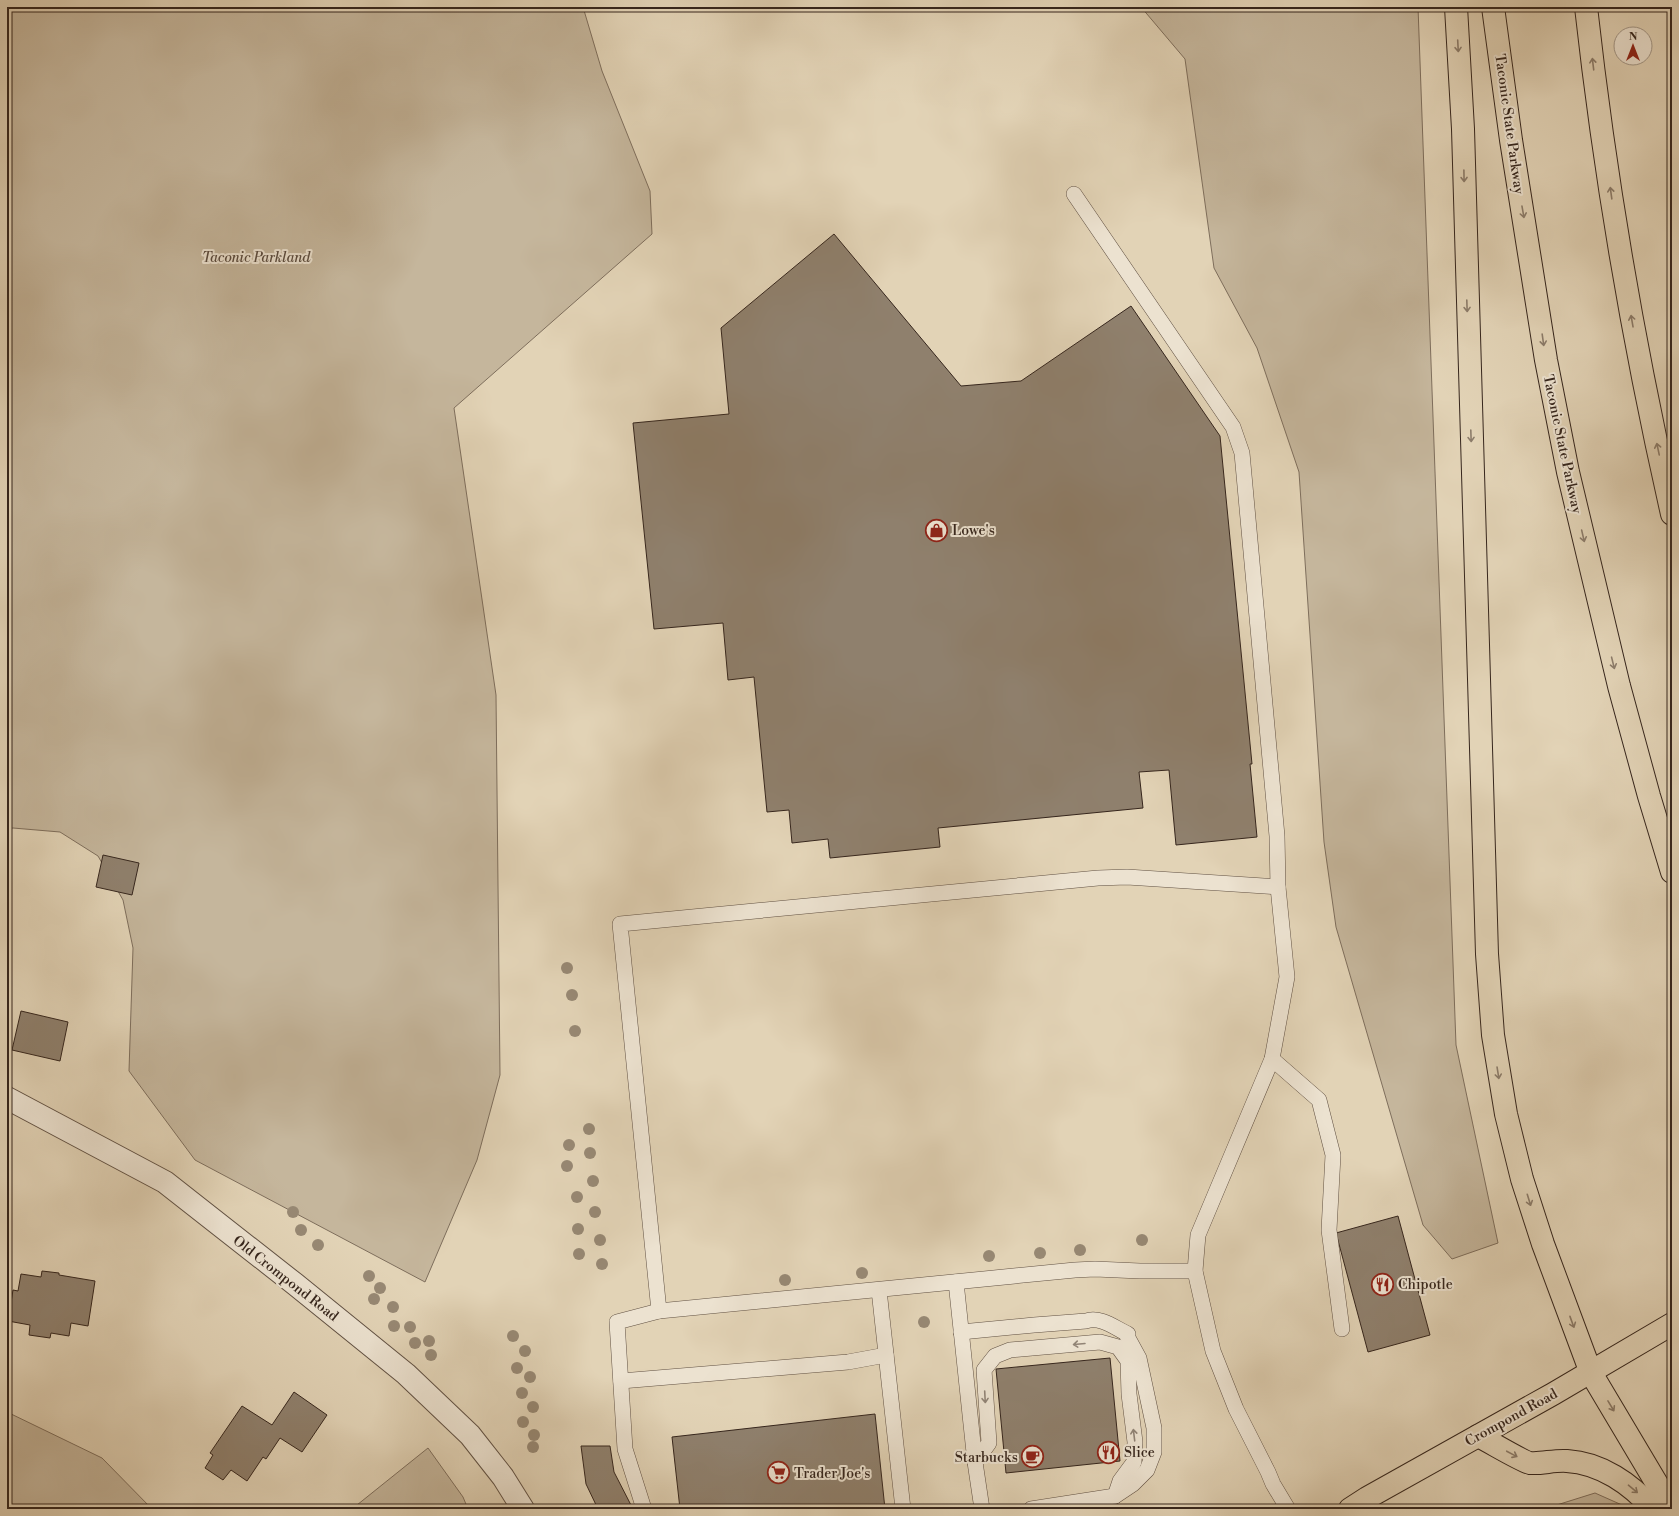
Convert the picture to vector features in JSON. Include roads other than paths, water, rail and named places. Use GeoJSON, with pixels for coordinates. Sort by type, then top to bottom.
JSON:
{"type":"FeatureCollection","features":[{"type":"Feature","properties":{"kind":"highway"},"geometry":{"type":"LineString","coordinates":[[1456,7],[1462,129],[1487,954],[1493,1035],[1506,1114],[1522,1179],[1554,1276],[1590,1373],[1672,1509]]}},
{"type":"Feature","properties":{"kind":"highway","name":"Taconic State Parkway"},"geometry":{"type":"LineString","coordinates":[[1493,7],[1511,140],[1546,360],[1568,472],[1617,678],[1649,796],[1672,872]]}},
{"type":"Feature","properties":{"kind":"highway"},"geometry":{"type":"LineString","coordinates":[[1586,7],[1603,142],[1620,254],[1640,363],[1672,514]]}},
{"type":"Feature","properties":{"kind":"highway","name":"Crompond Road"},"geometry":{"type":"LineString","coordinates":[[1350,1509],[1590,1373],[1672,1324]]}},
{"type":"Feature","properties":{"kind":"highway"},"geometry":{"type":"LineString","coordinates":[[1478,1436],[1528,1463],[1567,1461],[1585,1464],[1602,1470],[1617,1477],[1632,1488],[1653,1509]]}},
{"type":"Feature","properties":{"kind":"street","name":"Old Crompond Road"},"geometry":{"type":"LineString","coordinates":[[7,1098],[165,1182],[295,1284],[406,1374],[470,1435],[503,1477],[523,1509]]}},
{"type":"Feature","properties":{"kind":"lane"},"geometry":{"type":"LineString","coordinates":[[1074,194],[1233,427],[1240,445],[1243,462],[1277,836],[1278,887],[1287,977],[1272,1059],[1198,1235],[1195,1271],[1199,1295],[1213,1351],[1236,1409],[1273,1484],[1288,1509]]}},
{"type":"Feature","properties":{"kind":"lane"},"geometry":{"type":"LineString","coordinates":[[659,1311],[620,924],[1098,878],[1127,877],[1278,887]]}},
{"type":"Feature","properties":{"kind":"lane"},"geometry":{"type":"LineString","coordinates":[[1272,1059],[1319,1100],[1321,1107],[1333,1155],[1329,1230],[1342,1329]]}},
{"type":"Feature","properties":{"kind":"lane"},"geometry":{"type":"LineString","coordinates":[[644,1509],[625,1449],[617,1322],[659,1311],[1095,1269],[1195,1271]]}},
{"type":"Feature","properties":{"kind":"lane"},"geometry":{"type":"LineString","coordinates":[[956,1282],[975,1462],[982,1509]]}},
{"type":"Feature","properties":{"kind":"lane"},"geometry":{"type":"LineString","coordinates":[[879,1290],[903,1509]]}},
{"type":"Feature","properties":{"kind":"lane"},"geometry":{"type":"LineString","coordinates":[[961,1332],[1034,1324],[1086,1321],[1092,1319],[1109,1324],[1128,1334],[1127,1336],[1139,1358],[1154,1428],[1154,1452],[1147,1470],[1133,1484],[1114,1496],[1031,1509]]}},
{"type":"Feature","properties":{"kind":"lane"},"geometry":{"type":"LineString","coordinates":[[975,1462],[989,1443],[984,1370],[995,1356],[1010,1350],[1100,1342],[1118,1347],[1128,1361],[1129,1394],[1135,1442],[1134,1462],[1120,1481],[1114,1496]]}},
{"type":"Feature","properties":{"kind":"lane"},"geometry":{"type":"LineString","coordinates":[[621,1381],[848,1362],[886,1355]]}},
{"type":"Feature","properties":{"kind":"place","name":"Lowe's"},"geometry":{"type":"Point","coordinates":[936,530]}},
{"type":"Feature","properties":{"kind":"place","name":"Chipotle"},"geometry":{"type":"Point","coordinates":[1383,1284]}},
{"type":"Feature","properties":{"kind":"place","name":"Slice"},"geometry":{"type":"Point","coordinates":[1109,1452]}},
{"type":"Feature","properties":{"kind":"place","name":"Starbucks"},"geometry":{"type":"Point","coordinates":[1033,1457]}},
{"type":"Feature","properties":{"kind":"place","name":"Trader Joe's"},"geometry":{"type":"Point","coordinates":[779,1473]}},
{"type":"Feature","properties":{"kind":"park label","name":"Taconic Parkland"},"geometry":{"type":"Point","coordinates":[256,257]}}]}
